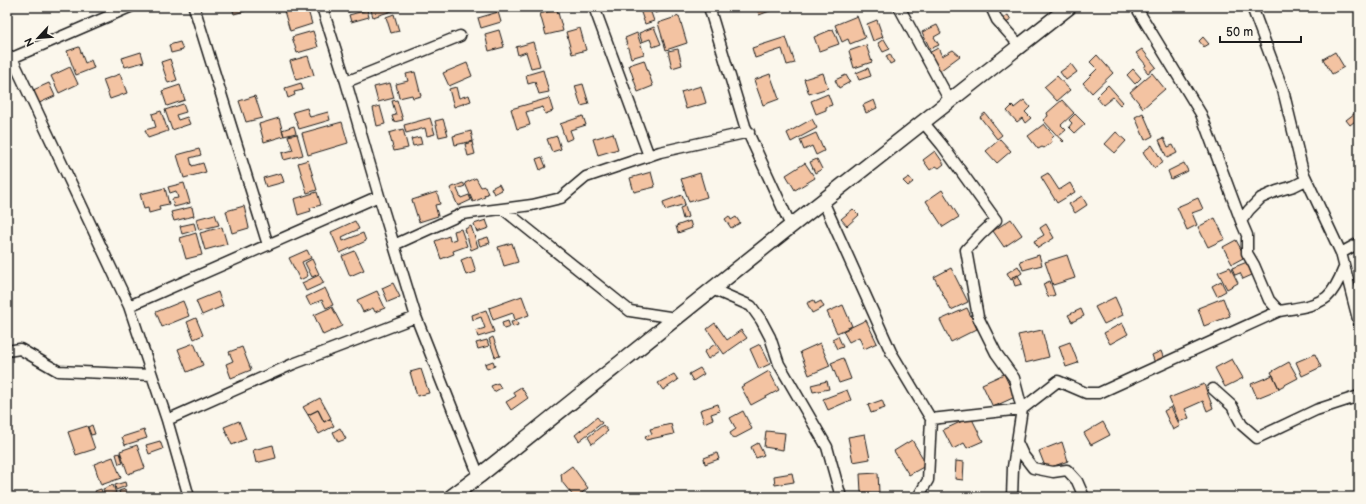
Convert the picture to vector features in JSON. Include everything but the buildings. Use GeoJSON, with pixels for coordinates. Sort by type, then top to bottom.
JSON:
{"type":"FeatureCollection","features":[{"type":"Feature","properties":{"kind":"main road"},"geometry":{"type":"LineString","coordinates":[[451,497],[1069,7]]}},
{"type":"Feature","properties":{"kind":"street"},"geometry":{"type":"LineString","coordinates":[[130,7],[12,58],[129,306],[167,420],[189,497]]}},
{"type":"Feature","properties":{"kind":"street"},"geometry":{"type":"LineString","coordinates":[[194,7],[268,244]]}},
{"type":"Feature","properties":{"kind":"street"},"geometry":{"type":"LineString","coordinates":[[322,7],[346,82],[416,317],[479,476]]}},
{"type":"Feature","properties":{"kind":"street"},"geometry":{"type":"LineString","coordinates":[[594,7],[649,156]]}},
{"type":"Feature","properties":{"kind":"street"},"geometry":{"type":"LineString","coordinates":[[709,7],[743,120],[791,226]]}},
{"type":"Feature","properties":{"kind":"street"},"geometry":{"type":"LineString","coordinates":[[899,7],[950,101]]}},
{"type":"Feature","properties":{"kind":"street"},"geometry":{"type":"LineString","coordinates":[[991,7],[997,20],[1020,46]]}},
{"type":"Feature","properties":{"kind":"street"},"geometry":{"type":"LineString","coordinates":[[1136,7],[1201,114],[1247,235],[1247,253],[1254,265],[1269,300],[1279,311]]}},
{"type":"Feature","properties":{"kind":"street"},"geometry":{"type":"LineString","coordinates":[[1252,7],[1283,90],[1303,172],[1340,253],[1359,323]]}},
{"type":"Feature","properties":{"kind":"street"},"geometry":{"type":"LineString","coordinates":[[346,82],[460,36]]}},
{"type":"Feature","properties":{"kind":"street"},"geometry":{"type":"LineString","coordinates":[[923,122],[942,145],[996,220],[966,250],[978,317],[996,353],[1014,378],[1022,409],[1013,467],[1012,497]]}},
{"type":"Feature","properties":{"kind":"street"},"geometry":{"type":"LineString","coordinates":[[394,245],[462,214],[532,206],[560,198],[586,177],[649,156],[749,132]]}},
{"type":"Feature","properties":{"kind":"street"},"geometry":{"type":"LineString","coordinates":[[1241,221],[1261,198],[1306,180]]}},
{"type":"Feature","properties":{"kind":"street"},"geometry":{"type":"LineString","coordinates":[[129,306],[379,196]]}},
{"type":"Feature","properties":{"kind":"street"},"geometry":{"type":"LineString","coordinates":[[823,201],[891,352],[931,419],[928,480],[918,497]]}},
{"type":"Feature","properties":{"kind":"street"},"geometry":{"type":"LineString","coordinates":[[503,209],[630,311],[676,318]]}},
{"type":"Feature","properties":{"kind":"street"},"geometry":{"type":"LineString","coordinates":[[1340,253],[1359,243]]}},
{"type":"Feature","properties":{"kind":"street"},"geometry":{"type":"LineString","coordinates":[[931,419],[1022,409],[1058,381],[1086,393],[1099,393],[1279,311],[1312,305],[1327,297],[1337,284],[1344,268]]}},
{"type":"Feature","properties":{"kind":"street"},"geometry":{"type":"LineString","coordinates":[[712,289],[751,306],[761,320],[770,337],[779,364],[827,447],[841,497]]}},
{"type":"Feature","properties":{"kind":"street"},"geometry":{"type":"LineString","coordinates":[[167,420],[293,364],[416,317]]}},
{"type":"Feature","properties":{"kind":"street"},"geometry":{"type":"LineString","coordinates":[[7,351],[20,350],[58,371],[152,375]]}},
{"type":"Feature","properties":{"kind":"street"},"geometry":{"type":"LineString","coordinates":[[1214,389],[1232,406],[1242,425],[1257,438],[1316,410],[1359,396]]}},
{"type":"Feature","properties":{"kind":"street"},"geometry":{"type":"LineString","coordinates":[[1017,442],[1023,455],[1033,468],[1053,472],[1067,470],[1077,481],[1084,497]]}}]}
